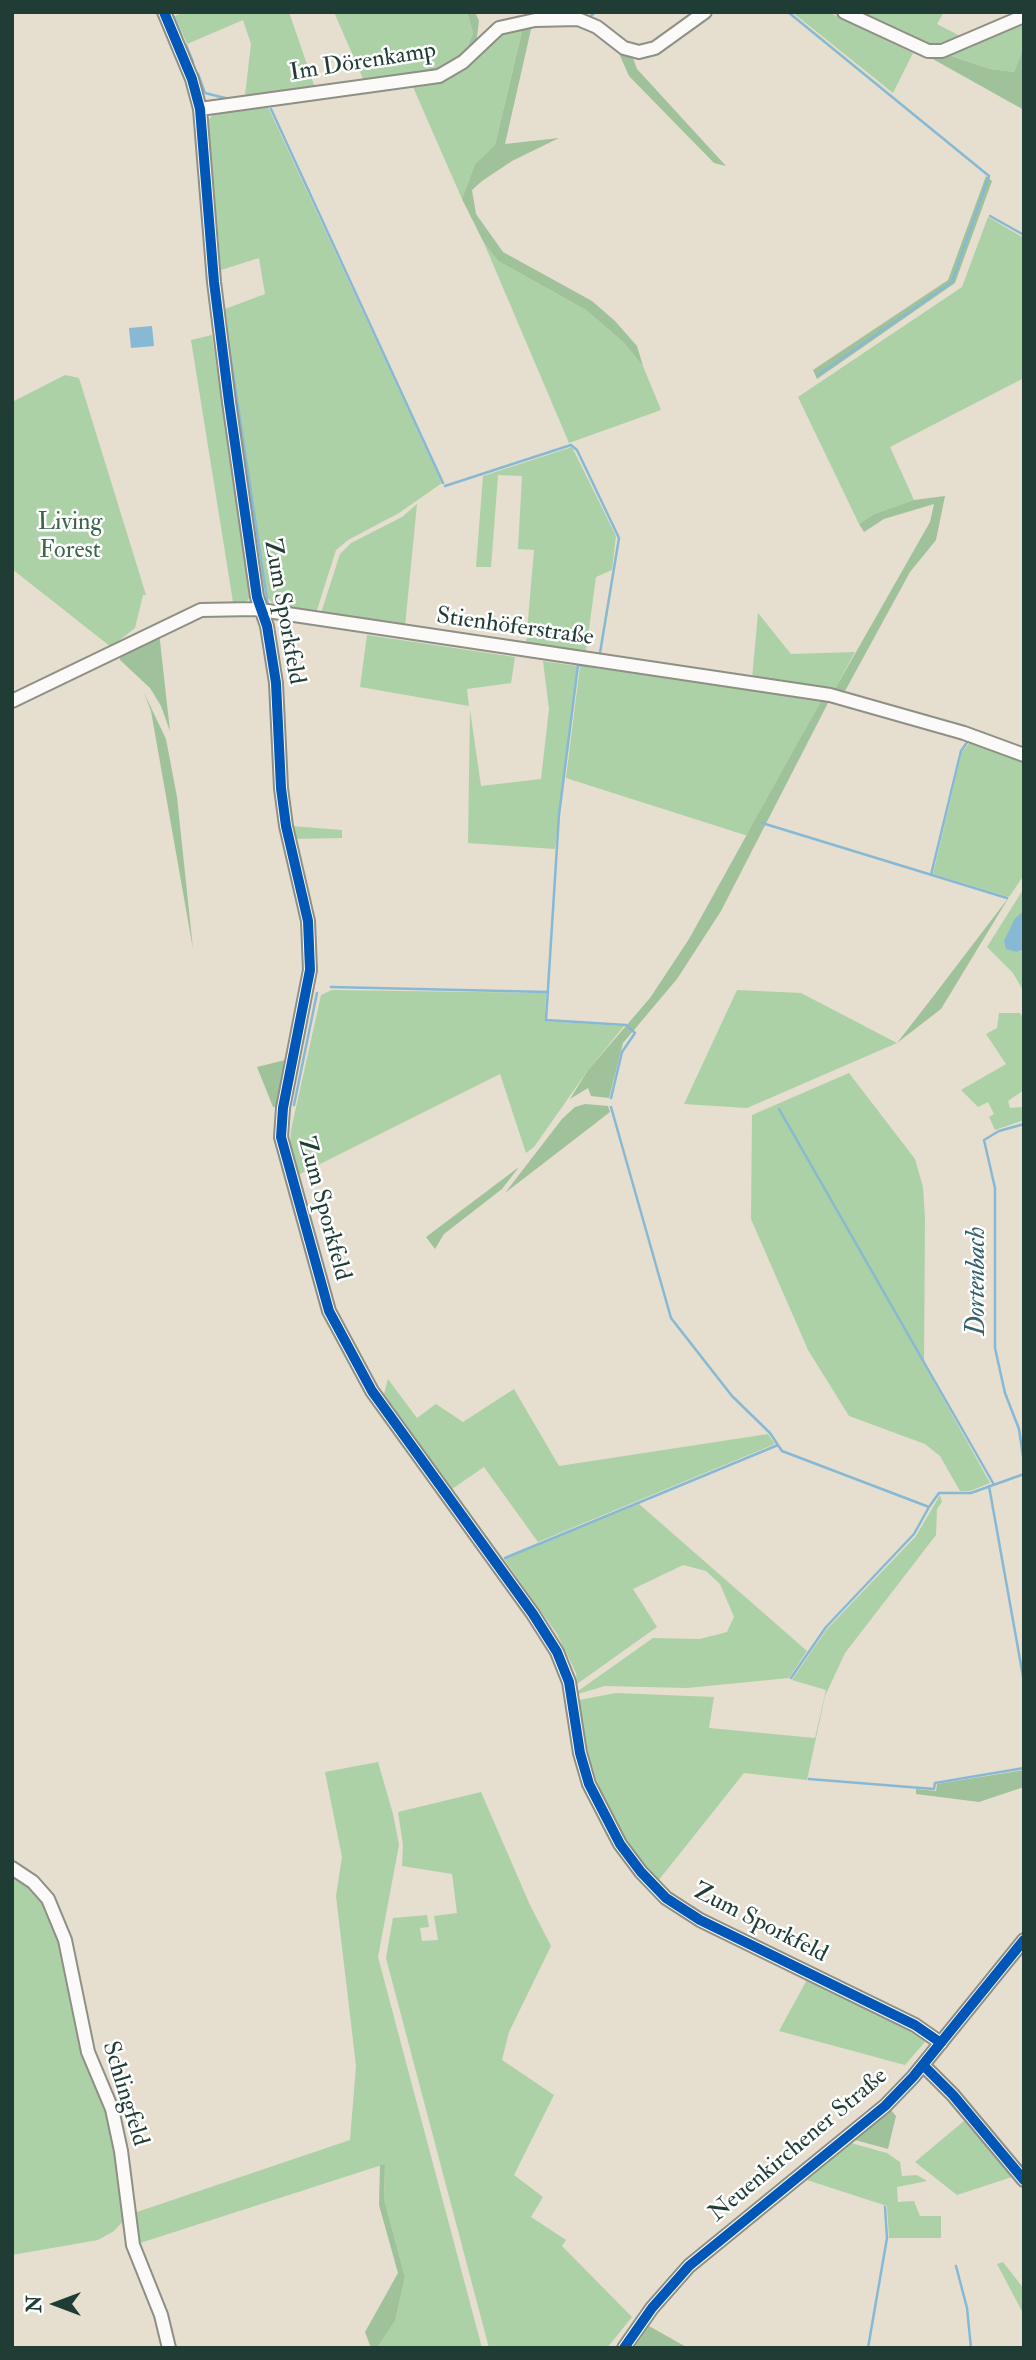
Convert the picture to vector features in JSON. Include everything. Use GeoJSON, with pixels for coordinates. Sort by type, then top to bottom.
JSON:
{"type":"FeatureCollection","features":[{"type":"Feature","properties":{"kind":"street","name":"Zum Sporkfeld"},"geometry":{"type":"LineString","coordinates":[[164,12],[192,79],[200,109],[214,282],[225,374],[257,597],[263,612],[276,683],[286,826],[303,898],[310,946],[310,970],[283,1108],[281,1137],[329,1311],[372,1391],[533,1614],[557,1652],[569,1682],[580,1753],[589,1784],[620,1844],[641,1872],[666,1898],[700,1920],[915,2025],[941,2043]]}},
{"type":"Feature","properties":{"kind":"street","name":"Im Dörenkamp"},"geometry":{"type":"LineString","coordinates":[[200,109],[439,76],[463,62],[499,28],[535,20],[578,19],[597,27],[624,48],[639,52],[655,48],[705,12]]}},
{"type":"Feature","properties":{"kind":"street"},"geometry":{"type":"LineString","coordinates":[[844,12],[928,51],[942,51],[1024,16]]}},
{"type":"Feature","properties":{"kind":"street","name":"Stienhöferstraße"},"geometry":{"type":"LineString","coordinates":[[12,701],[201,610],[237,608],[830,695],[964,733],[1024,755]]}},
{"type":"Feature","properties":{"kind":"street","name":"Schlingfeld"},"geometry":{"type":"LineString","coordinates":[[12,1868],[33,1882],[48,1899],[65,1940],[88,2052],[111,2109],[121,2151],[133,2245],[161,2315],[169,2348]]}},
{"type":"Feature","properties":{"kind":"street","name":"Neuenkirchener Straße"},"geometry":{"type":"LineString","coordinates":[[624,2348],[652,2308],[689,2266],[885,2106],[923,2065],[1024,1940]]}},
{"type":"Feature","properties":{"kind":"street"},"geometry":{"type":"LineString","coordinates":[[923,2065],[953,2095],[1024,2180]]}},
{"type":"Feature","properties":{"kind":"green space"},"geometry":{"type":"Polygon","coordinates":[[[184,12],[289,12],[315,88],[245,95],[251,44],[243,20],[187,44],[175,16],[184,12]]]}},
{"type":"Feature","properties":{"kind":"green space"},"geometry":{"type":"Polygon","coordinates":[[[334,12],[467,12],[473,33],[468,46],[454,59],[437,67],[364,81],[334,12]]]}},
{"type":"Feature","properties":{"kind":"green space"},"geometry":{"type":"Polygon","coordinates":[[[467,12],[475,12],[479,21],[476,44],[441,71],[369,80],[437,67],[454,59],[468,46],[473,33],[467,12]]]}},
{"type":"Feature","properties":{"kind":"green space"},"geometry":{"type":"Polygon","coordinates":[[[792,12],[828,12],[913,53],[893,93],[792,12]]]}},
{"type":"Feature","properties":{"kind":"green space"},"geometry":{"type":"Polygon","coordinates":[[[860,12],[944,12],[937,24],[964,38],[934,47],[860,12]]]}},
{"type":"Feature","properties":{"kind":"green space"},"geometry":{"type":"Polygon","coordinates":[[[1024,20],[1024,47],[1014,72],[990,69],[950,55],[1024,20]]]}},
{"type":"Feature","properties":{"kind":"green space"},"geometry":{"type":"Polygon","coordinates":[[[532,25],[505,144],[559,138],[512,161],[472,190],[476,214],[503,252],[592,301],[615,321],[637,346],[643,366],[623,342],[586,310],[498,261],[484,243],[462,199],[475,164],[495,145],[523,27],[532,25]]]}},
{"type":"Feature","properties":{"kind":"green space"},"geometry":{"type":"Polygon","coordinates":[[[523,27],[495,145],[475,164],[462,199],[413,87],[442,82],[456,75],[506,31],[523,27]]]}},
{"type":"Feature","properties":{"kind":"green space"},"geometry":{"type":"Polygon","coordinates":[[[1024,47],[1024,110],[931,58],[949,55],[990,69],[1014,72],[1024,47]]]}},
{"type":"Feature","properties":{"kind":"green space"},"geometry":{"type":"Polygon","coordinates":[[[617,49],[632,55],[637,69],[726,166],[714,163],[629,76],[617,49]]]}},
{"type":"Feature","properties":{"kind":"green space"},"geometry":{"type":"Polygon","coordinates":[[[268,107],[442,483],[399,513],[348,540],[336,550],[316,613],[276,607],[266,596],[225,309],[265,294],[259,258],[221,270],[208,121],[214,113],[268,107]]]}},
{"type":"Feature","properties":{"kind":"green space"},"geometry":{"type":"Polygon","coordinates":[[[986,176],[992,181],[955,283],[817,379],[813,370],[948,280],[986,176]]]}},
{"type":"Feature","properties":{"kind":"green space"},"geometry":{"type":"Polygon","coordinates":[[[988,217],[1024,238],[1024,378],[890,447],[914,500],[874,514],[859,524],[798,397],[962,287],[988,217]]]}},
{"type":"Feature","properties":{"kind":"green space"},"geometry":{"type":"Polygon","coordinates":[[[484,243],[498,261],[586,310],[623,342],[643,366],[661,410],[569,443],[484,243]]]}},
{"type":"Feature","properties":{"kind":"green space"},"geometry":{"type":"Polygon","coordinates":[[[212,335],[250,596],[247,601],[233,602],[191,340],[212,335]]]}},
{"type":"Feature","properties":{"kind":"green space","name":"Living Forest"},"geometry":{"type":"Polygon","coordinates":[[[65,375],[79,378],[146,595],[143,595],[135,628],[111,647],[12,569],[12,402],[65,375]]]}},
{"type":"Feature","properties":{"kind":"green space"},"geometry":{"type":"Polygon","coordinates":[[[572,447],[616,536],[612,570],[596,577],[586,651],[526,643],[534,550],[518,549],[522,476],[498,475],[491,567],[476,567],[483,476],[572,447]]]}},
{"type":"Feature","properties":{"kind":"green space"},"geometry":{"type":"Polygon","coordinates":[[[945,496],[936,540],[910,572],[845,691],[835,689],[930,522],[934,504],[884,519],[864,532],[859,524],[874,514],[914,500],[945,496]]]}},
{"type":"Feature","properties":{"kind":"green space"},"geometry":{"type":"Polygon","coordinates":[[[417,504],[405,626],[321,613],[340,554],[351,543],[402,517],[417,504]]]}},
{"type":"Feature","properties":{"kind":"green space"},"geometry":{"type":"Polygon","coordinates":[[[758,613],[791,654],[855,652],[835,689],[752,679],[758,613]]]}},
{"type":"Feature","properties":{"kind":"green space"},"geometry":{"type":"Polygon","coordinates":[[[159,632],[170,731],[161,706],[150,688],[120,660],[121,651],[159,632]]]}},
{"type":"Feature","properties":{"kind":"green space"},"geometry":{"type":"Polygon","coordinates":[[[367,635],[515,657],[511,683],[467,689],[469,706],[360,687],[367,635]]]}},
{"type":"Feature","properties":{"kind":"green space"},"geometry":{"type":"Polygon","coordinates":[[[543,661],[577,666],[555,849],[468,843],[470,710],[481,786],[541,779],[549,709],[543,661]]]}},
{"type":"Feature","properties":{"kind":"green space"},"geometry":{"type":"Polygon","coordinates":[[[580,666],[821,701],[748,836],[566,778],[580,666]]]}},
{"type":"Feature","properties":{"kind":"green space"},"geometry":{"type":"Polygon","coordinates":[[[144,693],[166,739],[177,797],[193,949],[151,711],[144,693]]]}},
{"type":"Feature","properties":{"kind":"green space"},"geometry":{"type":"Polygon","coordinates":[[[821,701],[829,701],[721,911],[677,979],[623,1043],[609,1098],[591,1096],[588,1088],[570,1099],[588,1070],[650,998],[689,939],[821,701]]]}},
{"type":"Feature","properties":{"kind":"green space"},"geometry":{"type":"Polygon","coordinates":[[[970,742],[1024,763],[1024,875],[1009,897],[933,874],[962,752],[970,742]]]}},
{"type":"Feature","properties":{"kind":"green space"},"geometry":{"type":"Polygon","coordinates":[[[291,826],[342,830],[342,838],[293,839],[291,826]]]}},
{"type":"Feature","properties":{"kind":"green space"},"geometry":{"type":"Polygon","coordinates":[[[1024,888],[1024,910],[1015,918],[1017,952],[1024,949],[1024,992],[1013,973],[987,947],[1024,888]]]}},
{"type":"Feature","properties":{"kind":"green space"},"geometry":{"type":"Polygon","coordinates":[[[1009,897],[941,1009],[897,1043],[932,998],[1009,897]]]}},
{"type":"Feature","properties":{"kind":"green space"},"geometry":{"type":"Polygon","coordinates":[[[332,990],[546,993],[545,1021],[624,1026],[588,1070],[534,1147],[526,1153],[500,1074],[296,1176],[290,1151],[291,1130],[321,995],[332,990]]]}},
{"type":"Feature","properties":{"kind":"green space"},"geometry":{"type":"Polygon","coordinates":[[[737,990],[801,993],[897,1043],[747,1108],[684,1104],[737,990]]]}},
{"type":"Feature","properties":{"kind":"green space"},"geometry":{"type":"Polygon","coordinates":[[[999,1013],[1020,1013],[1024,1019],[1024,1090],[1008,1101],[1010,1108],[1024,1107],[1024,1120],[995,1130],[989,1117],[994,1114],[988,1102],[978,1107],[961,1090],[1006,1064],[986,1034],[997,1028],[999,1013]]]}},
{"type":"Feature","properties":{"kind":"green space"},"geometry":{"type":"Polygon","coordinates":[[[289,1059],[279,1107],[273,1107],[257,1067],[289,1059]]]}},
{"type":"Feature","properties":{"kind":"green space"},"geometry":{"type":"Polygon","coordinates":[[[849,1073],[915,1159],[923,1187],[925,1219],[924,1364],[990,1483],[970,1491],[960,1491],[940,1456],[925,1444],[849,1416],[808,1350],[751,1219],[752,1115],[849,1073]]]}},
{"type":"Feature","properties":{"kind":"green space"},"geometry":{"type":"Polygon","coordinates":[[[585,1104],[608,1106],[610,1112],[505,1193],[562,1119],[575,1107],[585,1104]]]}},
{"type":"Feature","properties":{"kind":"green space"},"geometry":{"type":"Polygon","coordinates":[[[519,1167],[502,1189],[444,1234],[435,1249],[426,1237],[519,1167]]]}},
{"type":"Feature","properties":{"kind":"green space"},"geometry":{"type":"Polygon","coordinates":[[[388,1379],[417,1418],[436,1404],[463,1422],[514,1389],[559,1466],[768,1434],[775,1444],[538,1542],[484,1467],[452,1489],[384,1394],[388,1379]]]}},
{"type":"Feature","properties":{"kind":"green space"},"geometry":{"type":"Polygon","coordinates":[[[940,1495],[942,1502],[937,1509],[936,1535],[845,1653],[825,1696],[807,1780],[744,1773],[658,1881],[636,1856],[606,1807],[587,1752],[579,1700],[616,1693],[714,1697],[709,1728],[815,1738],[826,1690],[792,1680],[827,1629],[916,1536],[940,1495]]]}},
{"type":"Feature","properties":{"kind":"green space"},"geometry":{"type":"Polygon","coordinates":[[[639,1504],[807,1651],[789,1678],[687,1688],[605,1686],[578,1694],[578,1691],[653,1638],[700,1639],[727,1632],[734,1617],[720,1584],[706,1571],[683,1565],[633,1589],[657,1627],[577,1684],[576,1673],[557,1634],[504,1559],[639,1504]]]}},
{"type":"Feature","properties":{"kind":"green space"},"geometry":{"type":"Polygon","coordinates":[[[378,1762],[399,1845],[378,1957],[482,2348],[377,2348],[395,2321],[405,2277],[384,2199],[385,2164],[137,2244],[134,2213],[350,2140],[356,2066],[336,1896],[342,1857],[325,1772],[378,1762]]]}},
{"type":"Feature","properties":{"kind":"green space"},"geometry":{"type":"Polygon","coordinates":[[[1024,1770],[1024,1787],[979,1802],[916,1794],[916,1789],[936,1791],[937,1784],[1024,1770]]]}},
{"type":"Feature","properties":{"kind":"green space"},"geometry":{"type":"Polygon","coordinates":[[[481,1792],[530,1905],[551,1946],[509,2032],[502,2060],[554,2095],[514,2175],[543,2197],[531,2217],[566,2240],[562,2246],[632,2317],[607,2348],[489,2348],[386,1958],[393,1918],[427,1915],[429,1927],[420,1928],[422,1941],[438,1940],[434,1916],[457,1913],[452,1874],[402,1866],[403,1845],[398,1812],[481,1792]]]}},
{"type":"Feature","properties":{"kind":"green space"},"geometry":{"type":"Polygon","coordinates":[[[12,1874],[32,1887],[45,1902],[53,1920],[108,2112],[117,2152],[125,2219],[114,2231],[98,2240],[12,2255],[12,1874]]]}},
{"type":"Feature","properties":{"kind":"green space"},"geometry":{"type":"Polygon","coordinates":[[[808,1978],[917,2032],[925,2042],[905,2065],[779,2031],[808,1978]]]}},
{"type":"Feature","properties":{"kind":"green space"},"geometry":{"type":"Polygon","coordinates":[[[891,2110],[896,2116],[888,2149],[855,2140],[891,2110]]]}},
{"type":"Feature","properties":{"kind":"green space"},"geometry":{"type":"Polygon","coordinates":[[[964,2121],[1012,2177],[957,2195],[915,2162],[964,2121]]]}},
{"type":"Feature","properties":{"kind":"green space"},"geometry":{"type":"Polygon","coordinates":[[[851,2143],[887,2153],[900,2162],[902,2176],[917,2175],[927,2181],[897,2187],[898,2202],[914,2201],[920,2216],[941,2216],[941,2238],[889,2238],[887,2206],[807,2180],[851,2143]]]}},
{"type":"Feature","properties":{"kind":"green space"},"geometry":{"type":"Polygon","coordinates":[[[385,2164],[384,2199],[405,2277],[395,2321],[377,2348],[371,2348],[365,2332],[398,2273],[379,2205],[380,2165],[385,2164]]]}},
{"type":"Feature","properties":{"kind":"green space"},"geometry":{"type":"Polygon","coordinates":[[[1003,2262],[1024,2289],[1024,2315],[997,2264],[1003,2262]]]}},
{"type":"Feature","properties":{"kind":"green space"},"geometry":{"type":"Polygon","coordinates":[[[649,2326],[688,2348],[634,2348],[649,2326]]]}},
{"type":"Feature","properties":{"kind":"water"},"geometry":{"type":"Polygon","coordinates":[[[152,326],[154,346],[131,348],[129,328],[152,326]]]}},
{"type":"Feature","properties":{"kind":"water"},"geometry":{"type":"Polygon","coordinates":[[[1024,910],[1024,949],[1017,952],[1006,949],[1004,941],[1015,918],[1024,910]]]}},
{"type":"Feature","properties":{"kind":"waterway"},"geometry":{"type":"LineString","coordinates":[[157,12],[188,86]]}},
{"type":"Feature","properties":{"kind":"waterway"},"geometry":{"type":"LineString","coordinates":[[590,17],[595,12]]}},
{"type":"Feature","properties":{"kind":"waterway"},"geometry":{"type":"LineString","coordinates":[[788,12],[989,176],[952,282],[818,375]]}},
{"type":"Feature","properties":{"kind":"waterway"},"geometry":{"type":"LineString","coordinates":[[174,17],[182,37]]}},
{"type":"Feature","properties":{"kind":"waterway"},"geometry":{"type":"LineString","coordinates":[[186,45],[193,62]]}},
{"type":"Feature","properties":{"kind":"waterway"},"geometry":{"type":"LineString","coordinates":[[198,74],[205,93],[229,99]]}},
{"type":"Feature","properties":{"kind":"waterway"},"geometry":{"type":"LineString","coordinates":[[271,109],[443,483]]}},
{"type":"Feature","properties":{"kind":"waterway"},"geometry":{"type":"LineString","coordinates":[[990,216],[1024,235]]}},
{"type":"Feature","properties":{"kind":"waterway"},"geometry":{"type":"LineString","coordinates":[[226,326],[268,606]]}},
{"type":"Feature","properties":{"kind":"waterway"},"geometry":{"type":"LineString","coordinates":[[445,486],[571,445],[577,450],[619,538],[600,653]]}},
{"type":"Feature","properties":{"kind":"waterway"},"geometry":{"type":"LineString","coordinates":[[597,667],[578,665],[559,815],[546,1020],[626,1025],[635,1033],[622,1052],[611,1098]]}},
{"type":"Feature","properties":{"kind":"waterway"},"geometry":{"type":"LineString","coordinates":[[931,875],[961,751],[968,741]]}},
{"type":"Feature","properties":{"kind":"waterway"},"geometry":{"type":"LineString","coordinates":[[762,823],[1007,898]]}},
{"type":"Feature","properties":{"kind":"waterway"},"geometry":{"type":"LineString","coordinates":[[331,987],[548,992]]}},
{"type":"Feature","properties":{"kind":"waterway"},"geometry":{"type":"LineString","coordinates":[[294,1105],[317,993]]}},
{"type":"Feature","properties":{"kind":"waterway"},"geometry":{"type":"LineString","coordinates":[[611,1107],[671,1318],[732,1396],[770,1433],[782,1451],[929,1507],[939,1493],[971,1493],[1024,1474]]}},
{"type":"Feature","properties":{"kind":"waterway"},"geometry":{"type":"LineString","coordinates":[[779,1109],[993,1483]]}},
{"type":"Feature","properties":{"kind":"waterway","name":"Dortenbach"},"geometry":{"type":"LineString","coordinates":[[1024,1124],[999,1131],[984,1140],[995,1188],[995,1348],[1005,1393],[1019,1429],[1024,1463]]}},
{"type":"Feature","properties":{"kind":"waterway"},"geometry":{"type":"LineString","coordinates":[[505,1558],[778,1445]]}},
{"type":"Feature","properties":{"kind":"waterway"},"geometry":{"type":"LineString","coordinates":[[989,1486],[1024,1682]]}},
{"type":"Feature","properties":{"kind":"waterway"},"geometry":{"type":"LineString","coordinates":[[791,1678],[826,1627],[914,1534],[929,1507]]}},
{"type":"Feature","properties":{"kind":"waterway"},"geometry":{"type":"LineString","coordinates":[[809,1779],[934,1789],[935,1783],[1024,1768]]}},
{"type":"Feature","properties":{"kind":"waterway"},"geometry":{"type":"LineString","coordinates":[[868,2348],[887,2238],[885,2207]]}},
{"type":"Feature","properties":{"kind":"waterway"},"geometry":{"type":"LineString","coordinates":[[956,2266],[967,2308],[971,2348]]}},
{"type":"Feature","properties":{"kind":"cycle path"},"geometry":{"type":"LineString","coordinates":[[164,12],[192,79],[200,109],[214,282],[229,402],[257,597],[267,626],[276,683],[281,788],[286,826],[308,921],[310,970],[283,1108],[281,1137],[329,1311],[372,1391],[533,1614],[557,1652],[569,1682],[580,1753],[589,1784],[620,1844],[641,1872],[666,1898],[700,1920],[915,2025],[941,2043]]}},
{"type":"Feature","properties":{"kind":"cycle path"},"geometry":{"type":"LineString","coordinates":[[624,2348],[652,2308],[689,2266],[885,2106],[913,2077],[1024,1940]]}},
{"type":"Feature","properties":{"kind":"cycle path"},"geometry":{"type":"LineString","coordinates":[[923,2065],[953,2095],[1024,2180]]}}]}
